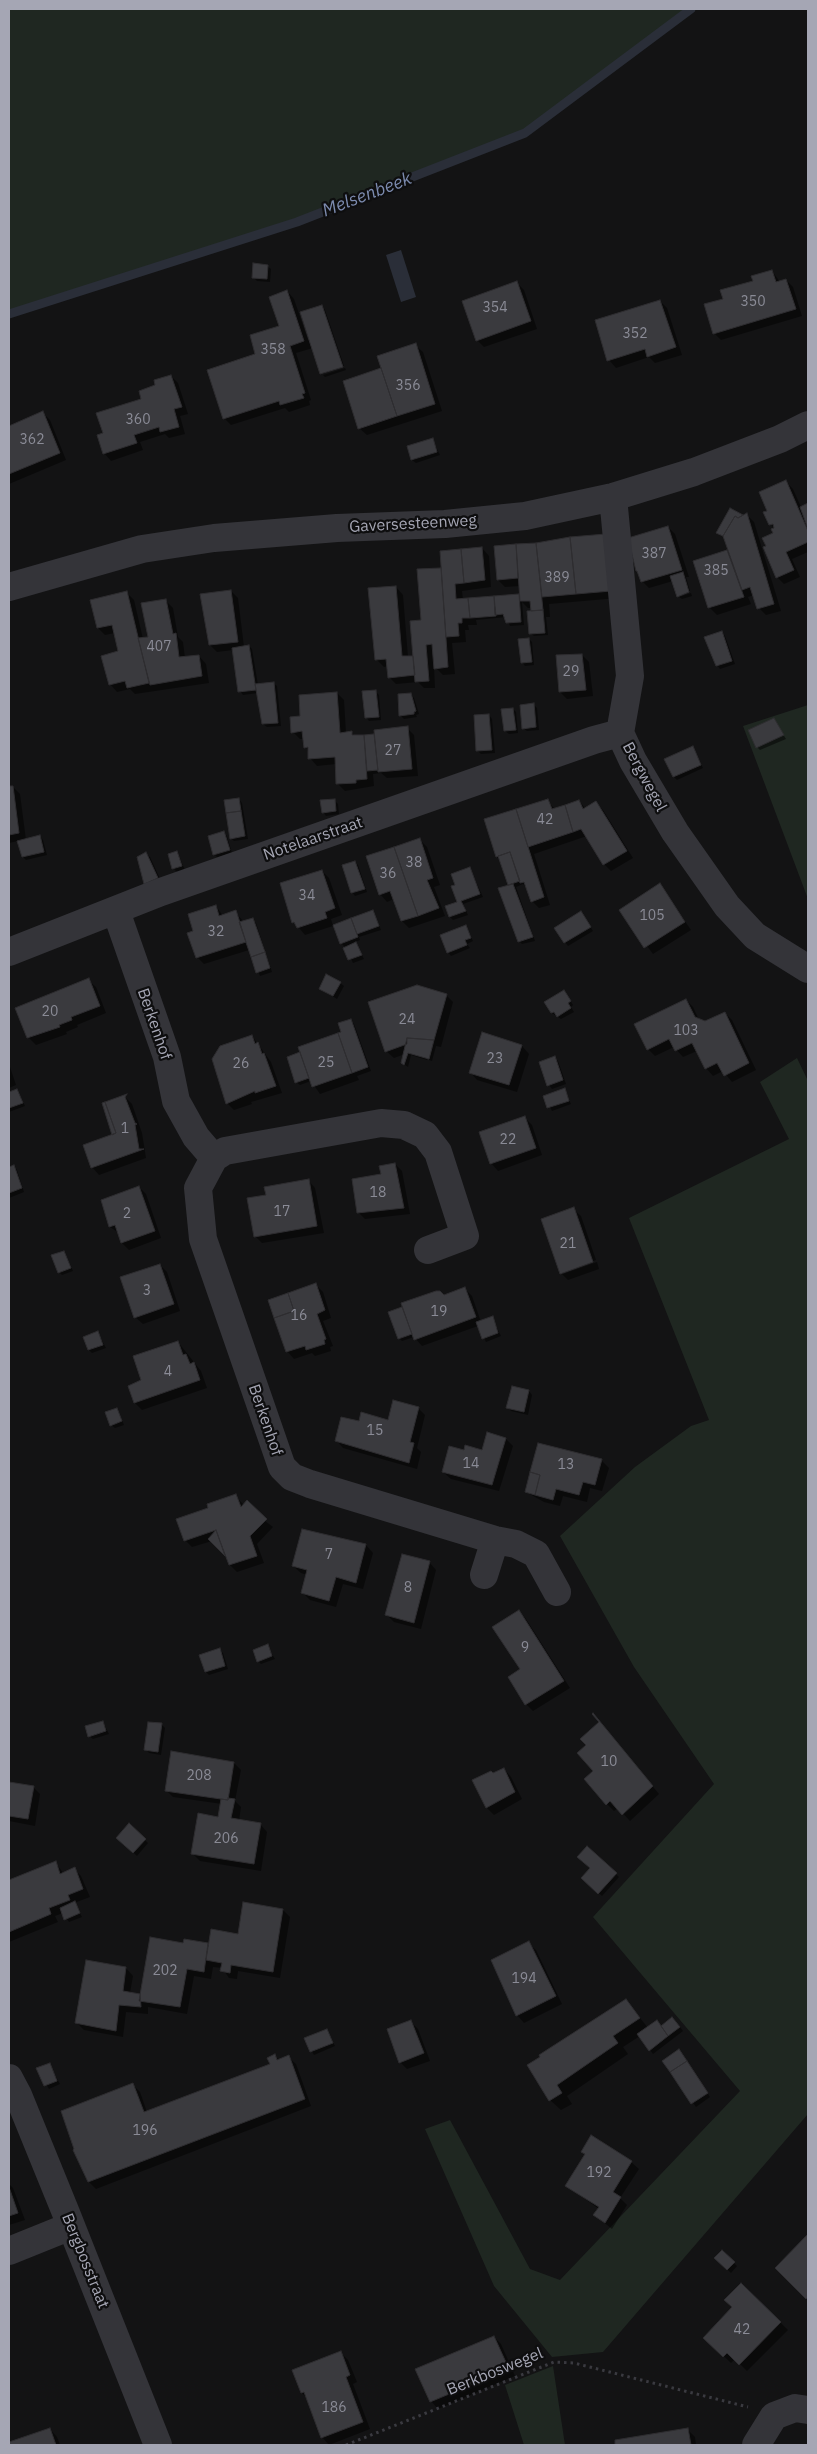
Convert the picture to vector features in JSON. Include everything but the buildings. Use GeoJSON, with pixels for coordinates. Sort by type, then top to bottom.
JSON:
{"type":"FeatureCollection","features":[{"type":"Feature","properties":{"kind":"street","name":"Gaversesteenweg"},"geometry":{"type":"LineString","coordinates":[[9,587],[142,549],[196,541],[336,528],[444,524],[525,516],[613,497],[694,472],[780,439],[808,425]]}},
{"type":"Feature","properties":{"kind":"street","name":"Bergwegel"},"geometry":{"type":"LineString","coordinates":[[613,497],[630,676],[620,733],[633,761],[675,832],[727,906],[755,936],[808,969]]}},
{"type":"Feature","properties":{"kind":"street","name":"Notelaarstraat"},"geometry":{"type":"LineString","coordinates":[[9,952],[161,892],[594,740],[620,733]]}},
{"type":"Feature","properties":{"kind":"street","name":"Berkenhof"},"geometry":{"type":"LineString","coordinates":[[116,911],[167,1057],[176,1101],[196,1137],[214,1158],[198,1188],[203,1239],[282,1468],[292,1477],[310,1484],[495,1540],[516,1544],[536,1554],[558,1592]]}},
{"type":"Feature","properties":{"kind":"street"},"geometry":{"type":"LineString","coordinates":[[214,1158],[225,1151],[244,1147],[381,1123],[404,1124],[425,1135],[438,1152],[465,1236],[428,1250]]}},
{"type":"Feature","properties":{"kind":"street"},"geometry":{"type":"LineString","coordinates":[[484,1575],[495,1540]]}},
{"type":"Feature","properties":{"kind":"street","name":"Bergbosstraat"},"geometry":{"type":"LineString","coordinates":[[9,2078],[18,2094],[158,2445]]}},
{"type":"Feature","properties":{"kind":"street"},"geometry":{"type":"LineString","coordinates":[[9,2251],[71,2226]]}},
{"type":"Feature","properties":{"kind":"street"},"geometry":{"type":"LineString","coordinates":[[756,2445],[796,2407]]}},
{"type":"Feature","properties":{"kind":"path","name":"Berkboswegel"},"geometry":{"type":"LineString","coordinates":[[346,2445],[554,2362],[574,2363],[759,2410],[796,2407]]}},
{"type":"Feature","properties":{"kind":"shaded area"},"geometry":{"type":"Polygon","coordinates":[[[9,9],[691,9],[525,133],[297,222],[9,314],[9,9]]]}},
{"type":"Feature","properties":{"kind":"shaded area"},"geometry":{"type":"Polygon","coordinates":[[[401,250],[416,297],[401,302],[386,255],[401,250]]]}},
{"type":"Feature","properties":{"kind":"shaded area"},"geometry":{"type":"Polygon","coordinates":[[[808,705],[808,899],[743,726],[808,705]]]}},
{"type":"Feature","properties":{"kind":"shaded area"},"geometry":{"type":"Polygon","coordinates":[[[797,1058],[808,1081],[808,2114],[603,2352],[552,2357],[494,2286],[425,2129],[450,2120],[530,2269],[560,2280],[740,2091],[593,1917],[714,1784],[634,1667],[560,1536],[635,1467],[691,1426],[709,1420],[629,1218],[789,1139],[760,1082],[797,1058]]]}},
{"type":"Feature","properties":{"kind":"shaded area"},"geometry":{"type":"Polygon","coordinates":[[[553,2366],[565,2445],[524,2445],[505,2385],[553,2366]]]}},
{"type":"Feature","properties":{"kind":"waterway","name":"Melsenbeek"},"geometry":{"type":"LineString","coordinates":[[9,314],[297,222],[525,133],[691,9]]}}]}
